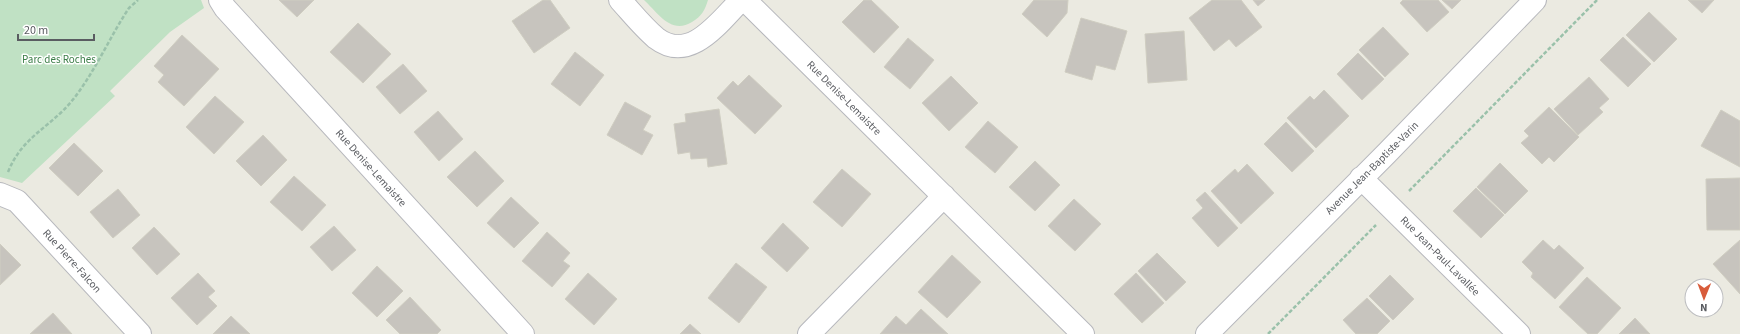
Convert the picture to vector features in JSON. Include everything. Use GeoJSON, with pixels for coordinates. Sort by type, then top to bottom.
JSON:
{"type":"FeatureCollection","features":[{"type":"Feature","properties":{"kind":"street","name":"Rue Denise-Lemaistre"},"geometry":{"type":"LineString","coordinates":[[220,0],[225,8],[523,334]]}},
{"type":"Feature","properties":{"kind":"street"},"geometry":{"type":"LineString","coordinates":[[620,0],[654,36],[666,44],[682,46],[699,40],[742,0]]}},
{"type":"Feature","properties":{"kind":"street","name":"Rue Denise-Lemaistre"},"geometry":{"type":"LineString","coordinates":[[745,0],[1083,334]]}},
{"type":"Feature","properties":{"kind":"street","name":"Avenue Jean-Baptiste-Varin"},"geometry":{"type":"LineString","coordinates":[[1207,334],[1535,0]]}},
{"type":"Feature","properties":{"kind":"street","name":"Rue Jean-Paul-Lavallée"},"geometry":{"type":"LineString","coordinates":[[1361,178],[1519,334]]}},
{"type":"Feature","properties":{"kind":"street","name":"Rue Pierre-Falcon"},"geometry":{"type":"LineString","coordinates":[[3,186],[140,334]]}},
{"type":"Feature","properties":{"kind":"street"},"geometry":{"type":"LineString","coordinates":[[809,334],[944,196]]}},
{"type":"Feature","properties":{"kind":"path"},"geometry":{"type":"LineString","coordinates":[[3,186],[12,163],[25,143],[70,102],[84,83],[129,8],[138,0]]}},
{"type":"Feature","properties":{"kind":"path"},"geometry":{"type":"LineString","coordinates":[[1406,195],[1597,0]]}},
{"type":"Feature","properties":{"kind":"path"},"geometry":{"type":"LineString","coordinates":[[1268,334],[1378,222]]}},
{"type":"Feature","properties":{"kind":"green space","name":"Parc des Roches"},"geometry":{"type":"Polygon","coordinates":[[[0,0],[201,0],[204,8],[170,32],[110,91],[115,96],[22,183],[0,177],[0,0]]]}},
{"type":"Feature","properties":{"kind":"green space"},"geometry":{"type":"Polygon","coordinates":[[[644,0],[708,0],[701,15],[692,22],[678,26],[665,21],[644,0]]]}},
{"type":"Feature","properties":{"kind":"building"},"geometry":{"type":"Polygon","coordinates":[[[279,0],[314,0],[297,17],[279,0]]]}},
{"type":"Feature","properties":{"kind":"building"},"geometry":{"type":"Polygon","coordinates":[[[543,0],[550,0],[570,28],[534,53],[512,21],[543,0]]]}},
{"type":"Feature","properties":{"kind":"building"},"geometry":{"type":"Polygon","coordinates":[[[864,0],[871,0],[899,27],[874,53],[842,22],[864,0]]]}},
{"type":"Feature","properties":{"kind":"building"},"geometry":{"type":"Polygon","coordinates":[[[1034,0],[1068,0],[1067,13],[1047,37],[1022,14],[1034,0]]]}},
{"type":"Feature","properties":{"kind":"building"},"geometry":{"type":"Polygon","coordinates":[[[1212,0],[1241,0],[1262,27],[1236,47],[1229,39],[1214,51],[1189,18],[1212,0]]]}},
{"type":"Feature","properties":{"kind":"building"},"geometry":{"type":"Polygon","coordinates":[[[1253,0],[1265,0],[1258,6],[1253,0]]]}},
{"type":"Feature","properties":{"kind":"building"},"geometry":{"type":"Polygon","coordinates":[[[1403,0],[1438,0],[1449,12],[1427,32],[1400,3],[1403,0]]]}},
{"type":"Feature","properties":{"kind":"building"},"geometry":{"type":"Polygon","coordinates":[[[1442,0],[1461,0],[1452,9],[1442,0]]]}},
{"type":"Feature","properties":{"kind":"building"},"geometry":{"type":"Polygon","coordinates":[[[1688,0],[1714,0],[1702,13],[1688,0]]]}},
{"type":"Feature","properties":{"kind":"building"},"geometry":{"type":"Polygon","coordinates":[[[1649,12],[1677,39],[1654,62],[1626,35],[1649,12]]]}},
{"type":"Feature","properties":{"kind":"building"},"geometry":{"type":"Polygon","coordinates":[[[1081,18],[1127,31],[1115,70],[1096,65],[1092,80],[1065,72],[1081,18]]]}},
{"type":"Feature","properties":{"kind":"building"},"geometry":{"type":"Polygon","coordinates":[[[358,23],[391,54],[363,83],[330,52],[358,23]]]}},
{"type":"Feature","properties":{"kind":"building"},"geometry":{"type":"Polygon","coordinates":[[[1383,27],[1409,54],[1385,77],[1359,50],[1383,27]]]}},
{"type":"Feature","properties":{"kind":"building"},"geometry":{"type":"Polygon","coordinates":[[[1184,31],[1187,80],[1148,83],[1145,34],[1184,31]]]}},
{"type":"Feature","properties":{"kind":"building"},"geometry":{"type":"Polygon","coordinates":[[[182,35],[219,69],[184,106],[158,82],[164,75],[154,66],[182,35]]]}},
{"type":"Feature","properties":{"kind":"building"},"geometry":{"type":"Polygon","coordinates":[[[1623,37],[1651,64],[1628,87],[1600,60],[1623,37]]]}},
{"type":"Feature","properties":{"kind":"building"},"geometry":{"type":"Polygon","coordinates":[[[908,38],[934,60],[910,89],[884,67],[908,38]]]}},
{"type":"Feature","properties":{"kind":"building"},"geometry":{"type":"Polygon","coordinates":[[[575,52],[604,75],[580,106],[551,84],[575,52]]]}},
{"type":"Feature","properties":{"kind":"building"},"geometry":{"type":"Polygon","coordinates":[[[1358,53],[1384,79],[1362,100],[1337,74],[1358,53]]]}},
{"type":"Feature","properties":{"kind":"building"},"geometry":{"type":"Polygon","coordinates":[[[403,64],[427,91],[400,114],[376,87],[403,64]]]}},
{"type":"Feature","properties":{"kind":"building"},"geometry":{"type":"Polygon","coordinates":[[[749,75],[782,106],[755,134],[717,98],[733,81],[738,86],[749,75]]]}},
{"type":"Feature","properties":{"kind":"building"},"geometry":{"type":"Polygon","coordinates":[[[951,76],[978,103],[949,131],[922,103],[951,76]]]}},
{"type":"Feature","properties":{"kind":"building"},"geometry":{"type":"Polygon","coordinates":[[[1589,77],[1609,99],[1599,108],[1603,112],[1578,135],[1554,109],[1589,77]]]}},
{"type":"Feature","properties":{"kind":"building"},"geometry":{"type":"Polygon","coordinates":[[[1324,90],[1349,116],[1316,148],[1287,118],[1310,96],[1314,100],[1324,90]]]}},
{"type":"Feature","properties":{"kind":"building"},"geometry":{"type":"Polygon","coordinates":[[[215,96],[244,122],[214,154],[186,127],[215,96]]]}},
{"type":"Feature","properties":{"kind":"building"},"geometry":{"type":"Polygon","coordinates":[[[625,102],[651,116],[643,130],[653,135],[642,155],[607,135],[625,102]]]}},
{"type":"Feature","properties":{"kind":"building"},"geometry":{"type":"Polygon","coordinates":[[[1549,107],[1579,137],[1554,162],[1549,157],[1542,164],[1521,143],[1529,136],[1524,131],[1549,107]]]}},
{"type":"Feature","properties":{"kind":"building"},"geometry":{"type":"Polygon","coordinates":[[[719,109],[727,164],[708,167],[707,158],[691,159],[690,152],[678,154],[674,124],[686,122],[685,114],[719,109]]]}},
{"type":"Feature","properties":{"kind":"building"},"geometry":{"type":"Polygon","coordinates":[[[1721,110],[1740,121],[1740,167],[1701,146],[1721,110]]]}},
{"type":"Feature","properties":{"kind":"building"},"geometry":{"type":"Polygon","coordinates":[[[438,111],[463,139],[439,161],[414,132],[438,111]]]}},
{"type":"Feature","properties":{"kind":"building"},"geometry":{"type":"Polygon","coordinates":[[[988,121],[1018,147],[995,173],[965,147],[988,121]]]}},
{"type":"Feature","properties":{"kind":"building"},"geometry":{"type":"Polygon","coordinates":[[[1286,122],[1314,151],[1292,172],[1264,144],[1286,122]]]}},
{"type":"Feature","properties":{"kind":"building"},"geometry":{"type":"Polygon","coordinates":[[[263,135],[287,160],[261,186],[236,161],[263,135]]]}},
{"type":"Feature","properties":{"kind":"building"},"geometry":{"type":"Polygon","coordinates":[[[74,143],[103,171],[78,196],[49,168],[74,143]]]}},
{"type":"Feature","properties":{"kind":"building"},"geometry":{"type":"Polygon","coordinates":[[[475,151],[504,181],[477,207],[447,177],[475,151]]]}},
{"type":"Feature","properties":{"kind":"building"},"geometry":{"type":"Polygon","coordinates":[[[1035,161],[1060,185],[1035,211],[1009,187],[1035,161]]]}},
{"type":"Feature","properties":{"kind":"building"},"geometry":{"type":"Polygon","coordinates":[[[1500,163],[1528,191],[1505,214],[1477,187],[1500,163]]]}},
{"type":"Feature","properties":{"kind":"building"},"geometry":{"type":"Polygon","coordinates":[[[1247,164],[1274,193],[1241,224],[1211,191],[1235,169],[1238,173],[1247,164]]]}},
{"type":"Feature","properties":{"kind":"building"},"geometry":{"type":"Polygon","coordinates":[[[842,169],[871,194],[842,227],[813,202],[842,169]]]}},
{"type":"Feature","properties":{"kind":"building"},"geometry":{"type":"Polygon","coordinates":[[[294,176],[326,205],[302,231],[270,202],[294,176]]]}},
{"type":"Feature","properties":{"kind":"building"},"geometry":{"type":"Polygon","coordinates":[[[1740,178],[1740,230],[1707,230],[1706,179],[1740,178]]]}},
{"type":"Feature","properties":{"kind":"building"},"geometry":{"type":"Polygon","coordinates":[[[1476,188],[1504,215],[1481,238],[1453,211],[1476,188]]]}},
{"type":"Feature","properties":{"kind":"building"},"geometry":{"type":"Polygon","coordinates":[[[118,189],[140,215],[113,238],[90,212],[118,189]]]}},
{"type":"Feature","properties":{"kind":"building"},"geometry":{"type":"Polygon","coordinates":[[[1205,192],[1238,228],[1218,247],[1192,218],[1203,208],[1196,200],[1205,192]]]}},
{"type":"Feature","properties":{"kind":"building"},"geometry":{"type":"Polygon","coordinates":[[[511,197],[539,223],[514,248],[487,223],[511,197]]]}},
{"type":"Feature","properties":{"kind":"building"},"geometry":{"type":"Polygon","coordinates":[[[1074,199],[1101,224],[1075,251],[1048,226],[1074,199]]]}},
{"type":"Feature","properties":{"kind":"building"},"geometry":{"type":"Polygon","coordinates":[[[783,223],[809,248],[787,272],[761,248],[783,223]]]}},
{"type":"Feature","properties":{"kind":"building"},"geometry":{"type":"Polygon","coordinates":[[[334,226],[356,250],[332,271],[310,247],[334,226]]]}},
{"type":"Feature","properties":{"kind":"building"},"geometry":{"type":"Polygon","coordinates":[[[154,227],[180,254],[157,275],[132,248],[154,227]]]}},
{"type":"Feature","properties":{"kind":"building"},"geometry":{"type":"Polygon","coordinates":[[[547,232],[570,253],[563,261],[570,266],[552,287],[522,261],[547,232]]]}},
{"type":"Feature","properties":{"kind":"building"},"geometry":{"type":"Polygon","coordinates":[[[1543,240],[1554,250],[1559,245],[1584,268],[1555,299],[1531,277],[1533,273],[1522,262],[1543,240]]]}},
{"type":"Feature","properties":{"kind":"building"},"geometry":{"type":"Polygon","coordinates":[[[1740,240],[1740,294],[1713,264],[1740,240]]]}},
{"type":"Feature","properties":{"kind":"building"},"geometry":{"type":"Polygon","coordinates":[[[0,244],[21,265],[0,285],[0,244]]]}},
{"type":"Feature","properties":{"kind":"building"},"geometry":{"type":"Polygon","coordinates":[[[1157,253],[1186,282],[1166,301],[1138,271],[1157,253]]]}},
{"type":"Feature","properties":{"kind":"building"},"geometry":{"type":"Polygon","coordinates":[[[952,255],[981,282],[947,318],[918,292],[952,255]]]}},
{"type":"Feature","properties":{"kind":"building"},"geometry":{"type":"Polygon","coordinates":[[[736,263],[767,287],[739,323],[708,298],[736,263]]]}},
{"type":"Feature","properties":{"kind":"building"},"geometry":{"type":"Polygon","coordinates":[[[377,266],[403,291],[377,317],[352,293],[377,266]]]}},
{"type":"Feature","properties":{"kind":"building"},"geometry":{"type":"Polygon","coordinates":[[[198,273],[215,291],[208,297],[217,306],[197,325],[171,298],[198,273]]]}},
{"type":"Feature","properties":{"kind":"building"},"geometry":{"type":"Polygon","coordinates":[[[588,273],[617,299],[594,325],[565,299],[588,273]]]}},
{"type":"Feature","properties":{"kind":"building"},"geometry":{"type":"Polygon","coordinates":[[[1136,273],[1164,303],[1142,323],[1114,294],[1136,273]]]}},
{"type":"Feature","properties":{"kind":"building"},"geometry":{"type":"Polygon","coordinates":[[[1390,275],[1414,299],[1393,320],[1369,296],[1390,275]]]}},
{"type":"Feature","properties":{"kind":"building"},"geometry":{"type":"Polygon","coordinates":[[[1587,277],[1621,308],[1597,334],[1588,334],[1559,307],[1587,277]]]}},
{"type":"Feature","properties":{"kind":"building"},"geometry":{"type":"Polygon","coordinates":[[[410,297],[441,330],[437,334],[400,334],[386,320],[410,297]]]}},
{"type":"Feature","properties":{"kind":"building"},"geometry":{"type":"Polygon","coordinates":[[[1367,298],[1390,321],[1377,334],[1356,334],[1343,320],[1367,298]]]}},
{"type":"Feature","properties":{"kind":"building"},"geometry":{"type":"Polygon","coordinates":[[[921,309],[948,334],[880,334],[896,316],[906,325],[921,309]]]}},
{"type":"Feature","properties":{"kind":"building"},"geometry":{"type":"Polygon","coordinates":[[[53,313],[72,334],[30,334],[53,313]]]}},
{"type":"Feature","properties":{"kind":"building"},"geometry":{"type":"Polygon","coordinates":[[[231,316],[250,334],[213,334],[231,316]]]}},
{"type":"Feature","properties":{"kind":"building"},"geometry":{"type":"Polygon","coordinates":[[[1635,318],[1650,334],[1619,334],[1635,318]]]}},
{"type":"Feature","properties":{"kind":"building"},"geometry":{"type":"Polygon","coordinates":[[[690,324],[701,334],[680,334],[690,324]]]}}]}
